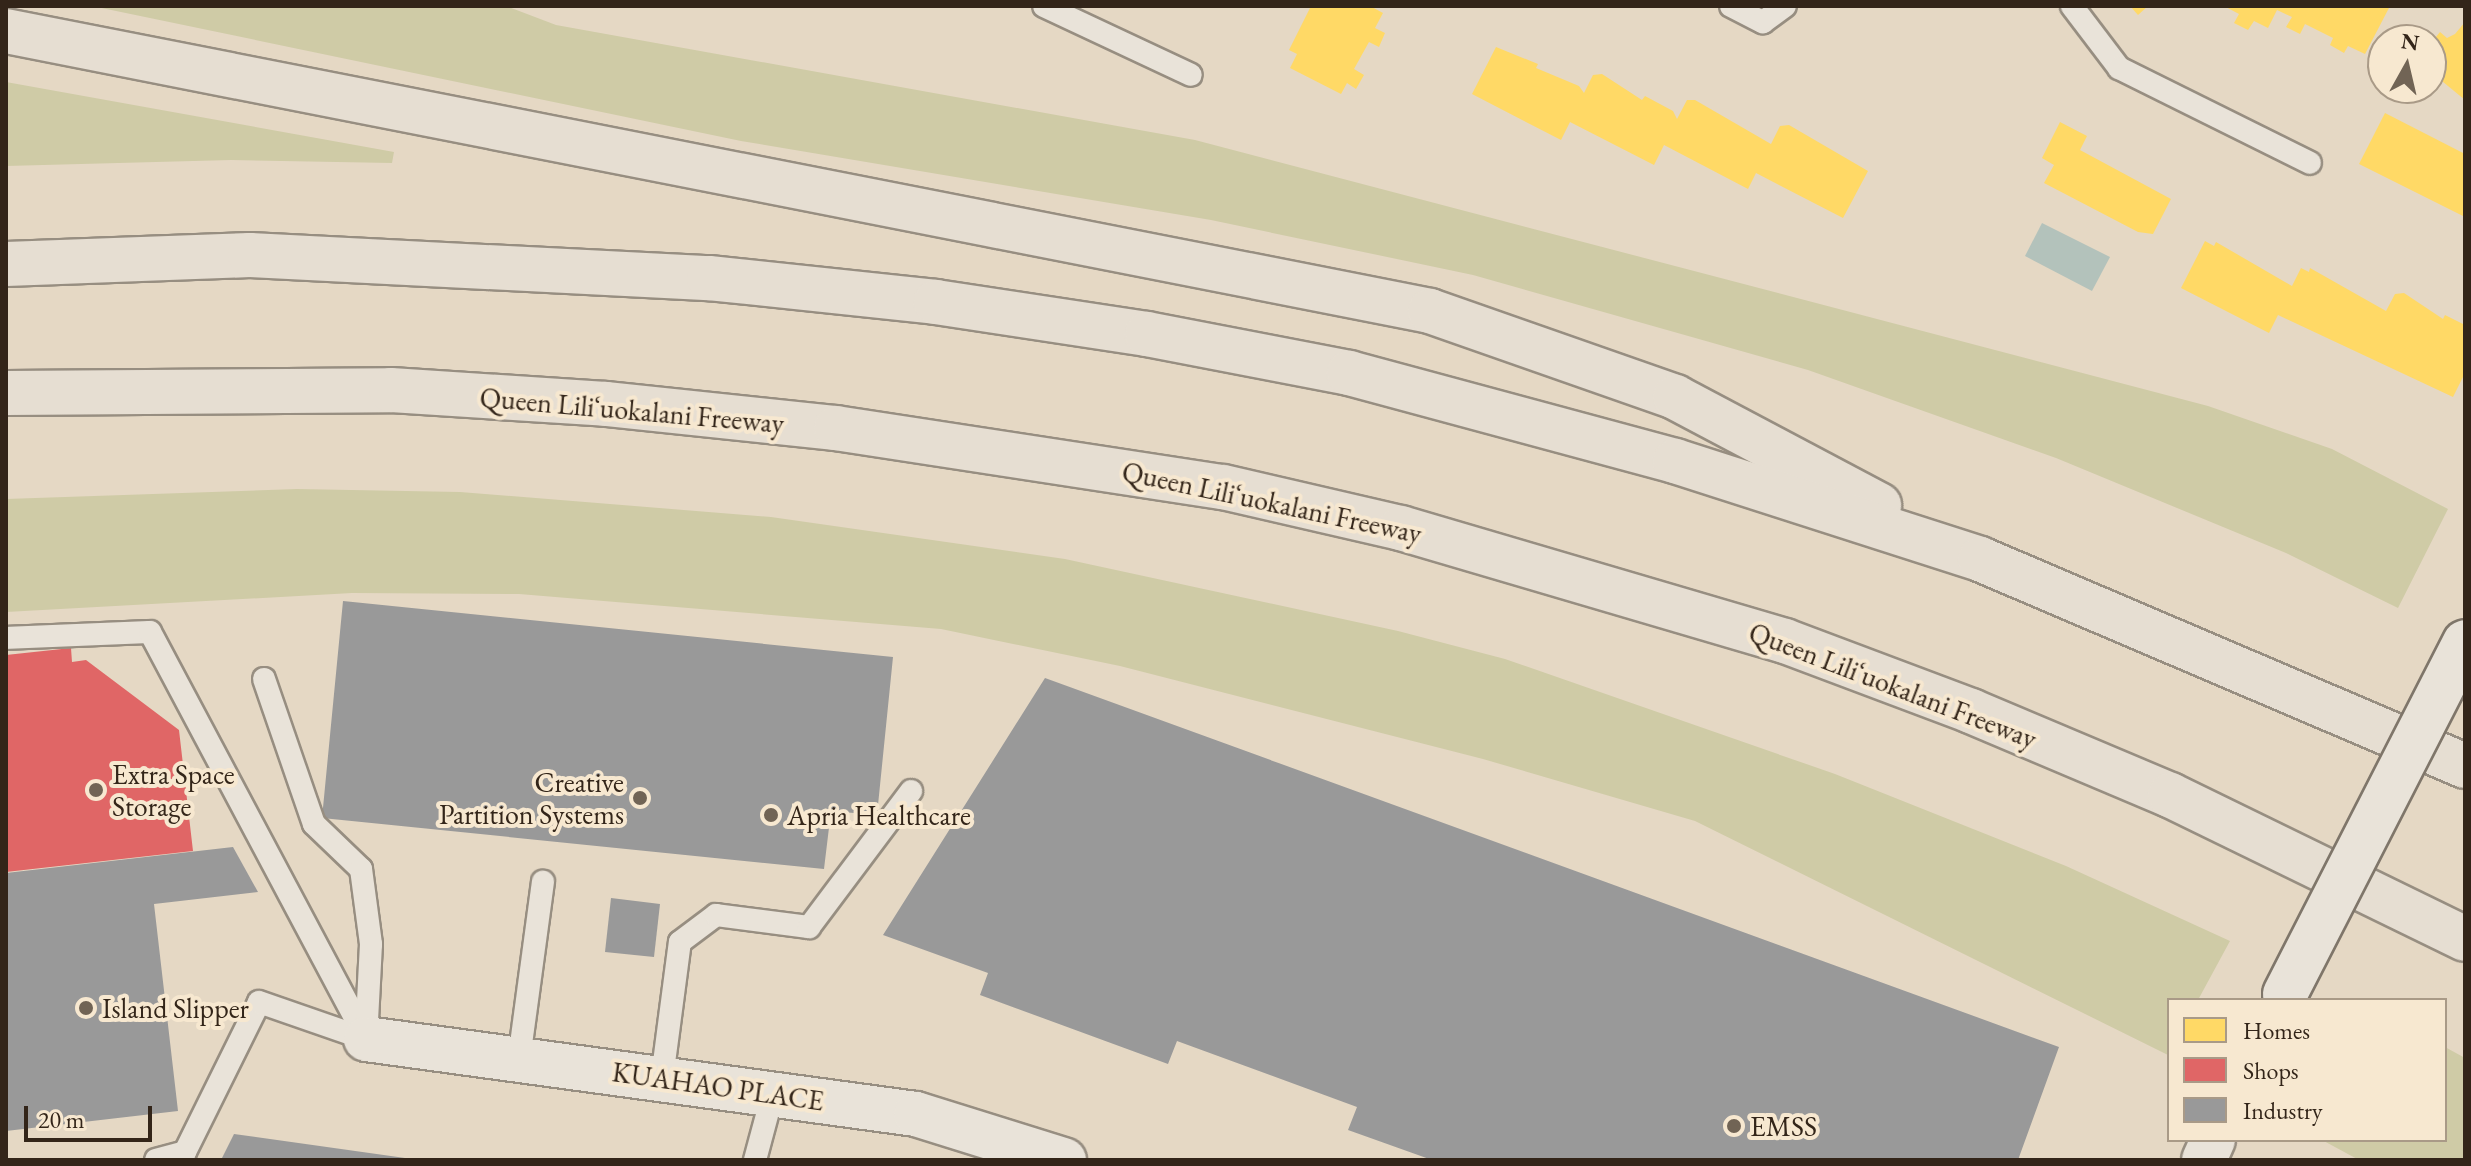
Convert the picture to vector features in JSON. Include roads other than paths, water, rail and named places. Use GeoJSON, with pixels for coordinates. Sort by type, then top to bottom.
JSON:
{"type":"FeatureCollection","features":[{"type":"Feature","properties":{"kind":"highway"},"geometry":{"type":"LineString","coordinates":[[6,31],[1430,311],[1675,397],[1980,559],[2465,766]]}},
{"type":"Feature","properties":{"kind":"highway"},"geometry":{"type":"LineString","coordinates":[[6,264],[250,255],[472,263],[709,278],[936,302],[1147,334],[1481,406],[1980,559]]}},
{"type":"Feature","properties":{"kind":"highway","name":"Queen Liliʻuokalani Freeway"},"geometry":{"type":"LineString","coordinates":[[9,393],[391,390],[606,404],[866,432],[1223,487],[1401,528],[1785,641],[1971,711],[2170,795],[2465,939]]}},
{"type":"Feature","properties":{"kind":"street"},"geometry":{"type":"LineString","coordinates":[[2284,997],[2465,642]]}},
{"type":"Feature","properties":{"kind":"street","name":"KUAHAO PLACE"},"geometry":{"type":"LineString","coordinates":[[366,1039],[916,1114],[984,1131],[1064,1160]]}},
{"type":"Feature","properties":{"kind":"lane"},"geometry":{"type":"LineString","coordinates":[[1044,6],[1191,75]]}},
{"type":"Feature","properties":{"kind":"lane"},"geometry":{"type":"LineString","coordinates":[[1731,6],[1763,22],[1785,6]]}},
{"type":"Feature","properties":{"kind":"lane"},"geometry":{"type":"LineString","coordinates":[[2072,6],[2119,68],[2310,163]]}},
{"type":"Feature","properties":{"kind":"lane"},"geometry":{"type":"LineString","coordinates":[[6,638],[150,632],[366,1039]]}},
{"type":"Feature","properties":{"kind":"lane"},"geometry":{"type":"LineString","coordinates":[[264,679],[314,824],[361,869],[371,944],[366,1039]]}},
{"type":"Feature","properties":{"kind":"lane"},"geometry":{"type":"LineString","coordinates":[[662,1078],[680,942],[716,915],[809,927],[911,791]]}},
{"type":"Feature","properties":{"kind":"lane"},"geometry":{"type":"LineString","coordinates":[[519,1059],[543,882]]}},
{"type":"Feature","properties":{"kind":"lane"},"geometry":{"type":"LineString","coordinates":[[156,1160],[185,1152],[259,1002],[366,1039]]}},
{"type":"Feature","properties":{"kind":"lane"},"geometry":{"type":"LineString","coordinates":[[755,1160],[773,1093]]}},
{"type":"Feature","properties":{"kind":"place","name":"Extra Space Storage"},"geometry":{"type":"Point","coordinates":[96,790]}},
{"type":"Feature","properties":{"kind":"place","name":"Creative Partition Systems"},"geometry":{"type":"Point","coordinates":[640,798]}},
{"type":"Feature","properties":{"kind":"place","name":"Apria Healthcare"},"geometry":{"type":"Point","coordinates":[771,815]}},
{"type":"Feature","properties":{"kind":"place","name":"Island Slipper"},"geometry":{"type":"Point","coordinates":[86,1008]}},
{"type":"Feature","properties":{"kind":"place","name":"EMSS"},"geometry":{"type":"Point","coordinates":[1734,1126]}}]}
